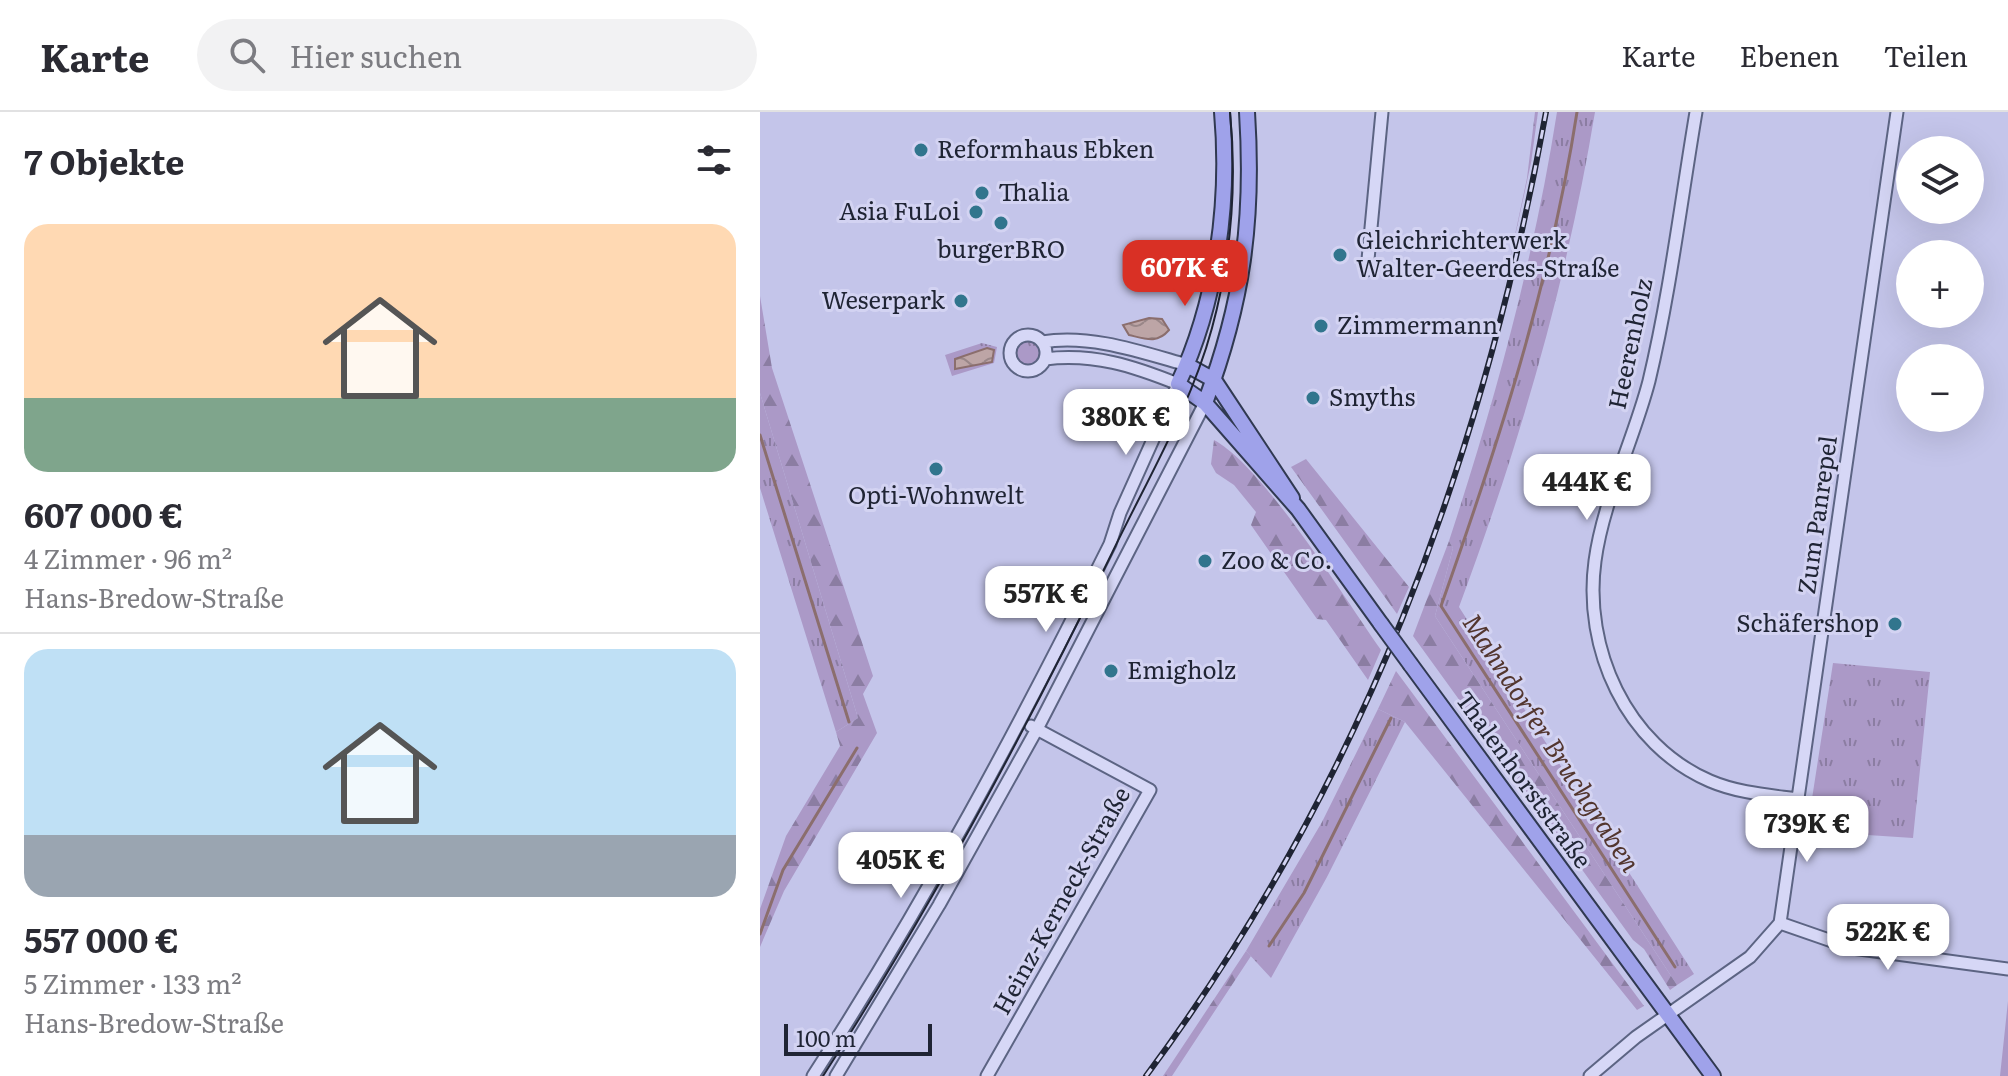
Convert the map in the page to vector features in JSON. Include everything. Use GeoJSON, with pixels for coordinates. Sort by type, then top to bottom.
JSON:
{"type":"FeatureCollection","features":[{"type":"Feature","properties":{"kind":"main road"},"geometry":{"type":"LineString","coordinates":[[1178,384],[1187,365],[1216,260],[1224,179],[1222,112]]}},
{"type":"Feature","properties":{"kind":"main road"},"geometry":{"type":"LineString","coordinates":[[1205,403],[1244,266],[1249,180],[1247,112]]}},
{"type":"Feature","properties":{"kind":"main road"},"geometry":{"type":"LineString","coordinates":[[1187,365],[1214,380]]}},
{"type":"Feature","properties":{"kind":"main road","name":"Thalenhorststraße"},"geometry":{"type":"LineString","coordinates":[[1214,380],[1284,482],[1298,509]]}},
{"type":"Feature","properties":{"kind":"main road","name":"Thalenhorststraße"},"geometry":{"type":"LineString","coordinates":[[1178,384],[1205,403],[1298,509],[1713,1076]]}},
{"type":"Feature","properties":{"kind":"street"},"geometry":{"type":"LineString","coordinates":[[1367,270],[1382,112]]}},
{"type":"Feature","properties":{"kind":"street","name":"Heerenholz"},"geometry":{"type":"LineString","coordinates":[[1696,112],[1656,347],[1595,559],[1593,613],[1607,673],[1629,712],[1657,746],[1707,780],[1737,790],[1798,799]]}},
{"type":"Feature","properties":{"kind":"street","name":"Zum Panrepel"},"geometry":{"type":"LineString","coordinates":[[1780,923],[1897,112]]}},
{"type":"Feature","properties":{"kind":"street"},"geometry":{"type":"LineString","coordinates":[[813,1076],[926,893],[1021,720],[1110,544],[1120,513],[1178,384],[1109,359],[1086,356],[1045,359],[1037,369],[1027,371],[1014,365],[1009,356],[1011,345],[1018,337],[1031,334],[1042,342],[1094,342],[1187,365]]}},
{"type":"Feature","properties":{"kind":"street"},"geometry":{"type":"LineString","coordinates":[[1042,342],[1045,359]]}},
{"type":"Feature","properties":{"kind":"street"},"geometry":{"type":"LineString","coordinates":[[836,1076],[939,905],[1037,729],[1205,403]]}},
{"type":"Feature","properties":{"kind":"street","name":"Heinz-Kerneck-Straße"},"geometry":{"type":"LineString","coordinates":[[987,1076],[1150,790],[1021,720]]}},
{"type":"Feature","properties":{"kind":"street"},"geometry":{"type":"LineString","coordinates":[[1590,1076],[1668,1013],[1750,957],[1780,923],[1852,948],[2008,969]]}},
{"type":"Feature","properties":{"kind":"green space"},"geometry":{"type":"Polygon","coordinates":[[[1535,112],[1538,112],[1531,163],[1501,301],[1527,178],[1535,112]]]}},
{"type":"Feature","properties":{"kind":"green space"},"geometry":{"type":"Polygon","coordinates":[[[1557,112],[1595,112],[1584,175],[1539,363],[1502,486],[1459,607],[1694,974],[1677,985],[1435,616],[1453,548],[1449,541],[1482,435],[1525,275],[1557,112]]]}},
{"type":"Feature","properties":{"kind":"green space"},"geometry":{"type":"Polygon","coordinates":[[[760,296],[772,368],[873,676],[863,694],[877,733],[784,891],[760,947],[760,909],[786,836],[840,746],[836,732],[858,718],[760,393],[760,296]]]}},
{"type":"Feature","properties":{"kind":"green space"},"geometry":{"type":"Polygon","coordinates":[[[1028,340],[1037,344],[1041,353],[1037,362],[1028,366],[1019,362],[1015,353],[1019,344],[1028,340]]]}},
{"type":"Feature","properties":{"kind":"green space"},"geometry":{"type":"Polygon","coordinates":[[[982,343],[997,347],[994,363],[952,376],[945,355],[982,343]]]}},
{"type":"Feature","properties":{"kind":"green space"},"geometry":{"type":"Polygon","coordinates":[[[760,393],[858,718],[836,732],[760,488],[760,393]]]}},
{"type":"Feature","properties":{"kind":"green space"},"geometry":{"type":"Polygon","coordinates":[[[1214,440],[1256,477],[1279,505],[1381,650],[1368,680],[1326,620],[1317,619],[1251,525],[1256,512],[1234,485],[1216,473],[1211,464],[1214,440]]]}},
{"type":"Feature","properties":{"kind":"green space"},"geometry":{"type":"Polygon","coordinates":[[[1306,459],[1409,587],[1397,614],[1291,467],[1306,459]]]}},
{"type":"Feature","properties":{"kind":"green space"},"geometry":{"type":"Polygon","coordinates":[[[1449,541],[1453,548],[1435,616],[1677,985],[1670,990],[1644,949],[1633,940],[1413,636],[1449,541]]]}},
{"type":"Feature","properties":{"kind":"green space"},"geometry":{"type":"Polygon","coordinates":[[[1833,663],[1930,672],[1913,838],[1807,831],[1833,663]]]}},
{"type":"Feature","properties":{"kind":"green space"},"geometry":{"type":"Polygon","coordinates":[[[1396,671],[1644,1006],[1637,1010],[1405,722],[1378,709],[1396,671]]]}},
{"type":"Feature","properties":{"kind":"green space"},"geometry":{"type":"Polygon","coordinates":[[[1378,709],[1405,722],[1327,877],[1271,978],[1246,951],[1322,822],[1378,709]]]}},
{"type":"Feature","properties":{"kind":"green space"},"geometry":{"type":"Polygon","coordinates":[[[1246,951],[1251,956],[1172,1076],[1163,1076],[1246,951]]]}},
{"type":"Feature","properties":{"kind":"green space"},"geometry":{"type":"Polygon","coordinates":[[[2008,1001],[2008,1076],[2000,1076],[2008,1001]]]}},
{"type":"Feature","properties":{"kind":"water"},"geometry":{"type":"Polygon","coordinates":[[[1149,318],[1162,319],[1169,330],[1156,339],[1146,339],[1129,335],[1123,325],[1149,318]]]}},
{"type":"Feature","properties":{"kind":"water"},"geometry":{"type":"Polygon","coordinates":[[[987,348],[994,350],[992,362],[955,369],[955,359],[987,348]]]}},
{"type":"Feature","properties":{"kind":"waterway","name":"Mahndorfer Bruchgraben"},"geometry":{"type":"LineString","coordinates":[[1577,112],[1553,238],[1521,362],[1441,606],[1675,967]]}},
{"type":"Feature","properties":{"kind":"waterway"},"geometry":{"type":"LineString","coordinates":[[760,435],[849,722]]}},
{"type":"Feature","properties":{"kind":"waterway"},"geometry":{"type":"LineString","coordinates":[[1269,946],[1304,893],[1391,718]]}},
{"type":"Feature","properties":{"kind":"waterway"},"geometry":{"type":"LineString","coordinates":[[760,934],[783,870],[857,748]]}},
{"type":"Feature","properties":{"kind":"tram line"},"geometry":{"type":"LineString","coordinates":[[823,1076],[939,884],[1011,753],[1192,386],[1219,302],[1228,248],[1233,166],[1230,112]]}},
{"type":"Feature","properties":{"kind":"railway"},"geometry":{"type":"LineString","coordinates":[[1146,1076],[1222,966],[1290,853],[1350,737],[1403,618],[1448,496],[1487,370],[1519,243],[1546,112]]}},
{"type":"Feature","properties":{"kind":"place","name":"Reformhaus Ebken"},"geometry":{"type":"Point","coordinates":[921,150]}},
{"type":"Feature","properties":{"kind":"place","name":"Thalia"},"geometry":{"type":"Point","coordinates":[982,193]}},
{"type":"Feature","properties":{"kind":"place","name":"Asia FuLoi"},"geometry":{"type":"Point","coordinates":[976,212]}},
{"type":"Feature","properties":{"kind":"place","name":"burgerBRO"},"geometry":{"type":"Point","coordinates":[1001,223]}},
{"type":"Feature","properties":{"kind":"place","name":"Gleichrichterwerk Walter-Geerdes-Straße"},"geometry":{"type":"Point","coordinates":[1340,255]}},
{"type":"Feature","properties":{"kind":"place","name":"Weserpark"},"geometry":{"type":"Point","coordinates":[961,301]}},
{"type":"Feature","properties":{"kind":"place","name":"Zimmermann"},"geometry":{"type":"Point","coordinates":[1321,326]}},
{"type":"Feature","properties":{"kind":"place","name":"Smyths"},"geometry":{"type":"Point","coordinates":[1313,398]}},
{"type":"Feature","properties":{"kind":"place","name":"Opti-Wohnwelt"},"geometry":{"type":"Point","coordinates":[936,469]}},
{"type":"Feature","properties":{"kind":"place","name":"Zoo & Co."},"geometry":{"type":"Point","coordinates":[1205,561]}},
{"type":"Feature","properties":{"kind":"place","name":"Schäfershop"},"geometry":{"type":"Point","coordinates":[1895,624]}},
{"type":"Feature","properties":{"kind":"place","name":"Emigholz"},"geometry":{"type":"Point","coordinates":[1111,671]}}]}
